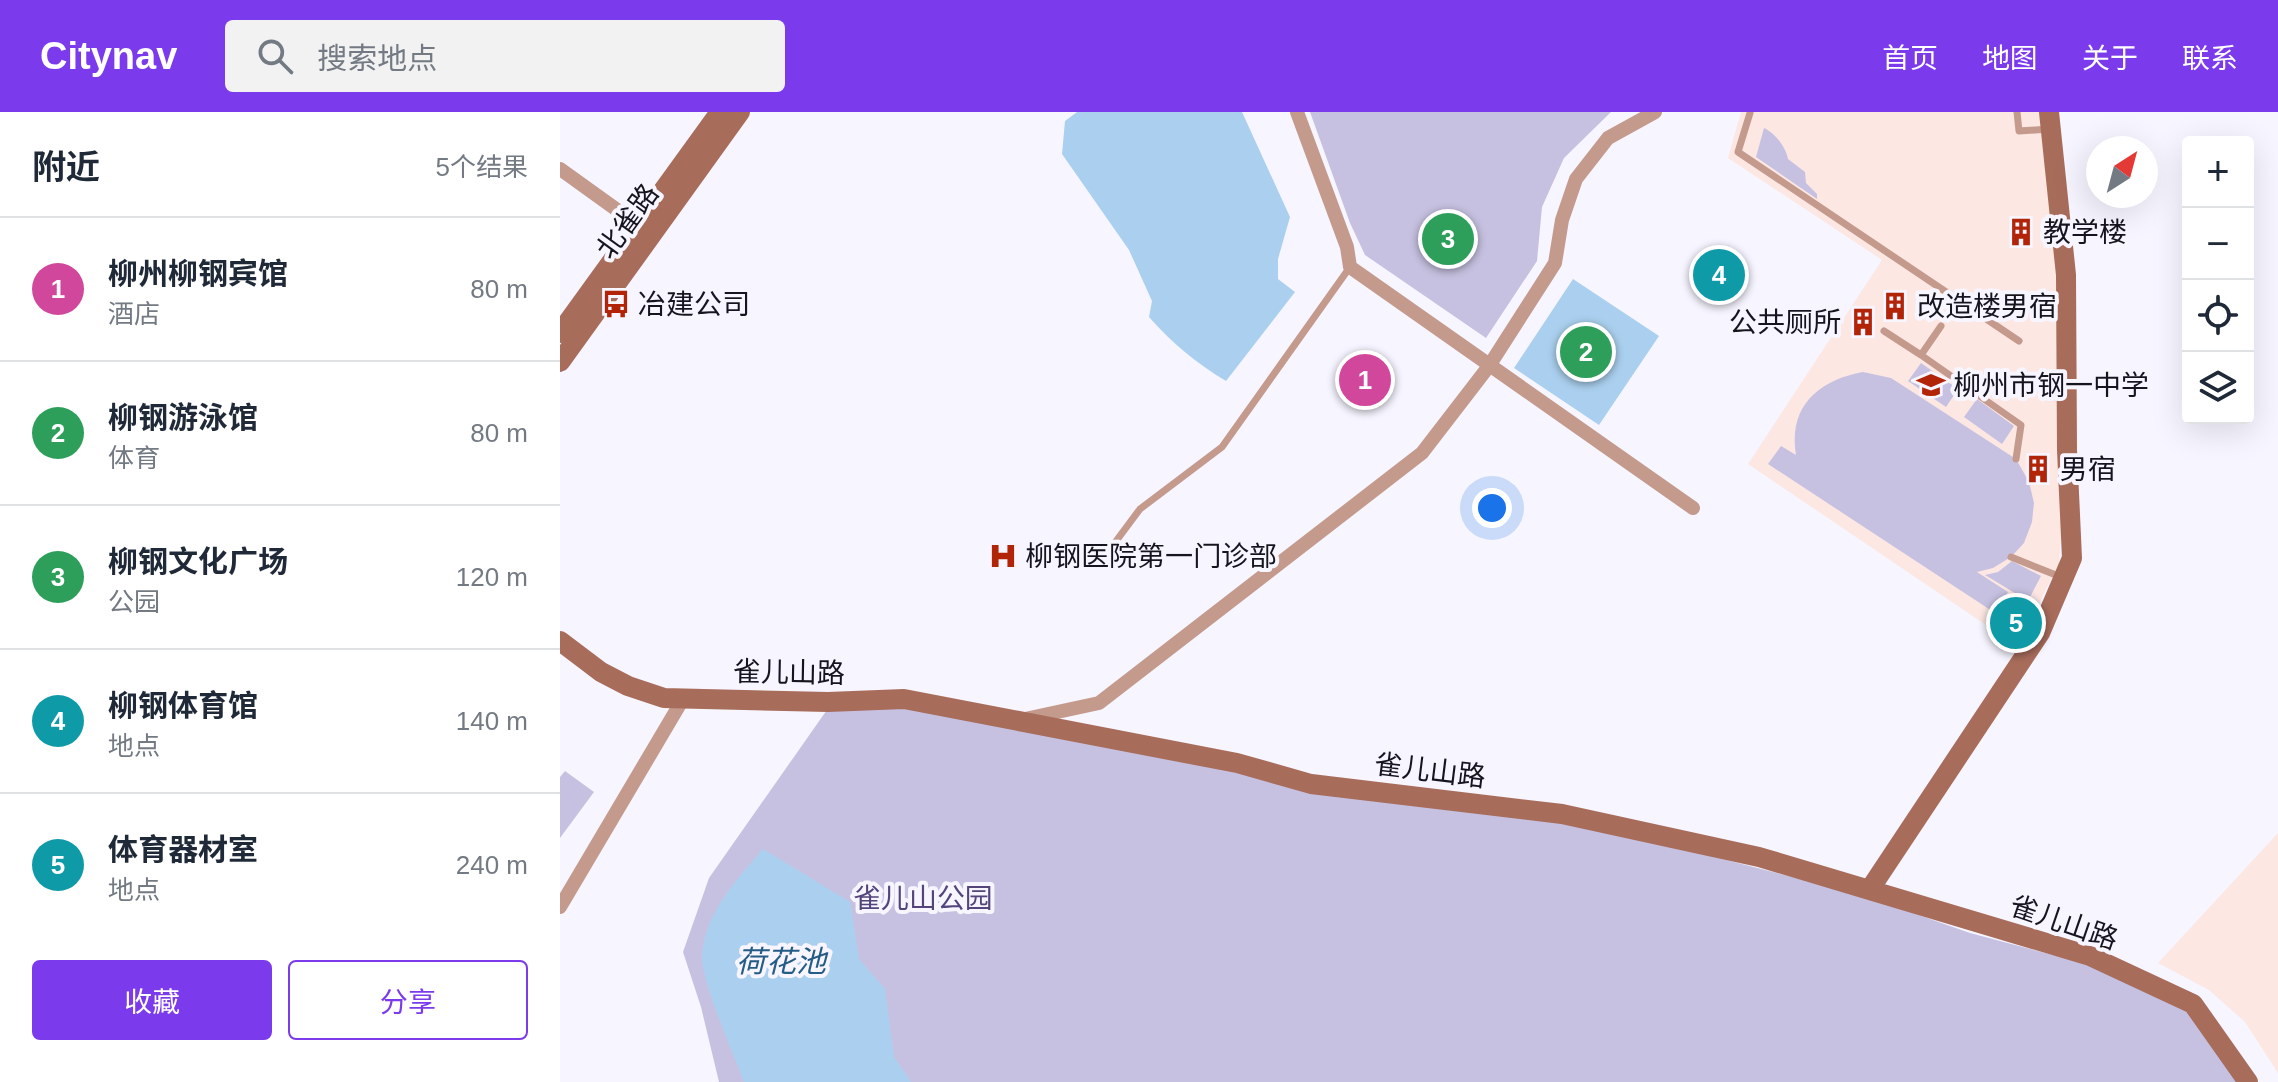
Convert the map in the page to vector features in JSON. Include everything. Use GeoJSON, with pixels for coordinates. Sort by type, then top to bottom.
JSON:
{"type":"FeatureCollection","features":[{"type":"Feature","properties":{"kind":"street","name":"北雀路"},"geometry":{"type":"LineString","coordinates":[[560,333],[720,112]]}},
{"type":"Feature","properties":{"kind":"street","name":"北雀路"},"geometry":{"type":"LineString","coordinates":[[560,362],[740,112]]}},
{"type":"Feature","properties":{"kind":"street"},"geometry":{"type":"LineString","coordinates":[[1297,112],[1347,247],[1350,267],[1693,508]]}},
{"type":"Feature","properties":{"kind":"street"},"geometry":{"type":"LineString","coordinates":[[1017,721],[1099,703],[1422,453],[1489,366],[1555,263],[1562,220],[1576,179],[1608,138],[1655,112]]}},
{"type":"Feature","properties":{"kind":"street"},"geometry":{"type":"LineString","coordinates":[[1870,889],[2040,633],[2072,558],[2067,450],[2066,275],[2050,120]]}},
{"type":"Feature","properties":{"kind":"street"},"geometry":{"type":"LineString","coordinates":[[560,169],[638,225]]}},
{"type":"Feature","properties":{"kind":"street","name":"雀儿山路"},"geometry":{"type":"LineString","coordinates":[[560,641],[601,672],[628,686],[664,698],[828,702],[904,699],[1237,763],[1311,784],[1562,814],[1759,857],[2090,956],[2193,1004],[2248,1082]]}},
{"type":"Feature","properties":{"kind":"street"},"geometry":{"type":"LineString","coordinates":[[560,907],[683,699]]}},
{"type":"Feature","properties":{"kind":"lane"},"geometry":{"type":"LineString","coordinates":[[1750,112],[1738,152],[2019,341]]}},
{"type":"Feature","properties":{"kind":"lane"},"geometry":{"type":"LineString","coordinates":[[2017,112],[2019,131],[2050,120]]}},
{"type":"Feature","properties":{"kind":"lane"},"geometry":{"type":"LineString","coordinates":[[1102,560],[1140,509],[1222,447],[1350,267]]}},
{"type":"Feature","properties":{"kind":"lane"},"geometry":{"type":"LineString","coordinates":[[1921,355],[1941,326]]}},
{"type":"Feature","properties":{"kind":"lane"},"geometry":{"type":"LineString","coordinates":[[1884,331],[2021,425],[2016,459]]}},
{"type":"Feature","properties":{"kind":"lane"},"geometry":{"type":"LineString","coordinates":[[2011,557],[2063,578]]}},
{"type":"Feature","properties":{"kind":"shaded area","name":"柳州市钢一中学"},"geometry":{"type":"Polygon","coordinates":[[[1741,112],[2040,112],[2061,306],[2063,504],[2059,564],[2017,646],[1748,464],[1882,260],[1728,158],[1741,112]]]}},
{"type":"Feature","properties":{"kind":"shaded area"},"geometry":{"type":"Polygon","coordinates":[[[2278,833],[2278,1073],[2245,1022],[2209,990],[2158,963],[2278,833]]]}},
{"type":"Feature","properties":{"kind":"green space"},"geometry":{"type":"Polygon","coordinates":[[[1310,112],[1611,112],[1564,158],[1542,207],[1537,261],[1486,338],[1365,255],[1350,223],[1310,112]]]}},
{"type":"Feature","properties":{"kind":"green space"},"geometry":{"type":"Polygon","coordinates":[[[1764,128],[1779,141],[1788,159],[1805,172],[1806,183],[1817,194],[1817,199],[1756,157],[1764,128]]]}},
{"type":"Feature","properties":{"kind":"green space"},"geometry":{"type":"Polygon","coordinates":[[[1921,363],[1958,389],[1946,407],[1908,381],[1921,363]]]}},
{"type":"Feature","properties":{"kind":"green space"},"geometry":{"type":"Polygon","coordinates":[[[1863,372],[1891,378],[2016,459],[2029,482],[2034,503],[2032,522],[2024,543],[2011,557],[1993,568],[1977,572],[2008,592],[1995,613],[1768,464],[1781,446],[1796,455],[1797,423],[1810,398],[1832,382],[1863,372]]]}},
{"type":"Feature","properties":{"kind":"green space"},"geometry":{"type":"Polygon","coordinates":[[[1977,399],[2014,426],[2002,444],[1964,417],[1977,399]]]}},
{"type":"Feature","properties":{"kind":"green space"},"geometry":{"type":"Polygon","coordinates":[[[2012,561],[2041,576],[2028,601],[1985,575],[1998,572],[2012,561]]]}},
{"type":"Feature","properties":{"kind":"green space","name":"雀儿山公园"},"geometry":{"type":"Polygon","coordinates":[[[829,707],[907,709],[1562,818],[1859,894],[1970,933],[2087,964],[2191,1011],[2241,1082],[719,1082],[701,1007],[683,952],[709,878],[829,707]]]}},
{"type":"Feature","properties":{"kind":"green space"},"geometry":{"type":"Polygon","coordinates":[[[565,771],[594,792],[560,838],[560,777],[565,771]]]}},
{"type":"Feature","properties":{"kind":"water"},"geometry":{"type":"Polygon","coordinates":[[[1077,112],[1242,112],[1290,217],[1278,259],[1278,279],[1295,292],[1226,381],[1185,352],[1149,317],[1152,301],[1129,250],[1062,154],[1065,121],[1077,112]]]}},
{"type":"Feature","properties":{"kind":"water"},"geometry":{"type":"Polygon","coordinates":[[[1573,279],[1659,336],[1599,425],[1514,368],[1573,279]]]}},
{"type":"Feature","properties":{"kind":"water","name":"荷花池"},"geometry":{"type":"Polygon","coordinates":[[[763,849],[850,902],[859,959],[885,989],[894,1057],[911,1082],[744,1082],[706,981],[702,954],[716,910],[733,884],[763,849]]]}},
{"type":"Feature","properties":{"kind":"place","name":"教学楼"},"geometry":{"type":"Point","coordinates":[2021,232]}},
{"type":"Feature","properties":{"kind":"place","name":"柳钢文化广场"},"geometry":{"type":"Point","coordinates":[1448,239]}},
{"type":"Feature","properties":{"kind":"place","name":"柳钢体育馆"},"geometry":{"type":"Point","coordinates":[1719,275]}},
{"type":"Feature","properties":{"kind":"place","name":"冶建公司"},"geometry":{"type":"Point","coordinates":[616,304]}},
{"type":"Feature","properties":{"kind":"place","name":"改造楼男宿"},"geometry":{"type":"Point","coordinates":[1895,306]}},
{"type":"Feature","properties":{"kind":"place","name":"公共厕所"},"geometry":{"type":"Point","coordinates":[1863,322]}},
{"type":"Feature","properties":{"kind":"place","name":"柳钢游泳馆"},"geometry":{"type":"Point","coordinates":[1586,352]}},
{"type":"Feature","properties":{"kind":"place","name":"柳州柳钢宾馆"},"geometry":{"type":"Point","coordinates":[1365,380]}},
{"type":"Feature","properties":{"kind":"place","name":"柳州市钢一中学"},"geometry":{"type":"Point","coordinates":[1931,385]}},
{"type":"Feature","properties":{"kind":"place","name":"男宿"},"geometry":{"type":"Point","coordinates":[2038,469]}},
{"type":"Feature","properties":{"kind":"place","name":"柳钢医院第一门诊部"},"geometry":{"type":"Point","coordinates":[1003,556]}},
{"type":"Feature","properties":{"kind":"place","name":"体育器材室"},"geometry":{"type":"Point","coordinates":[2016,623]}}]}
